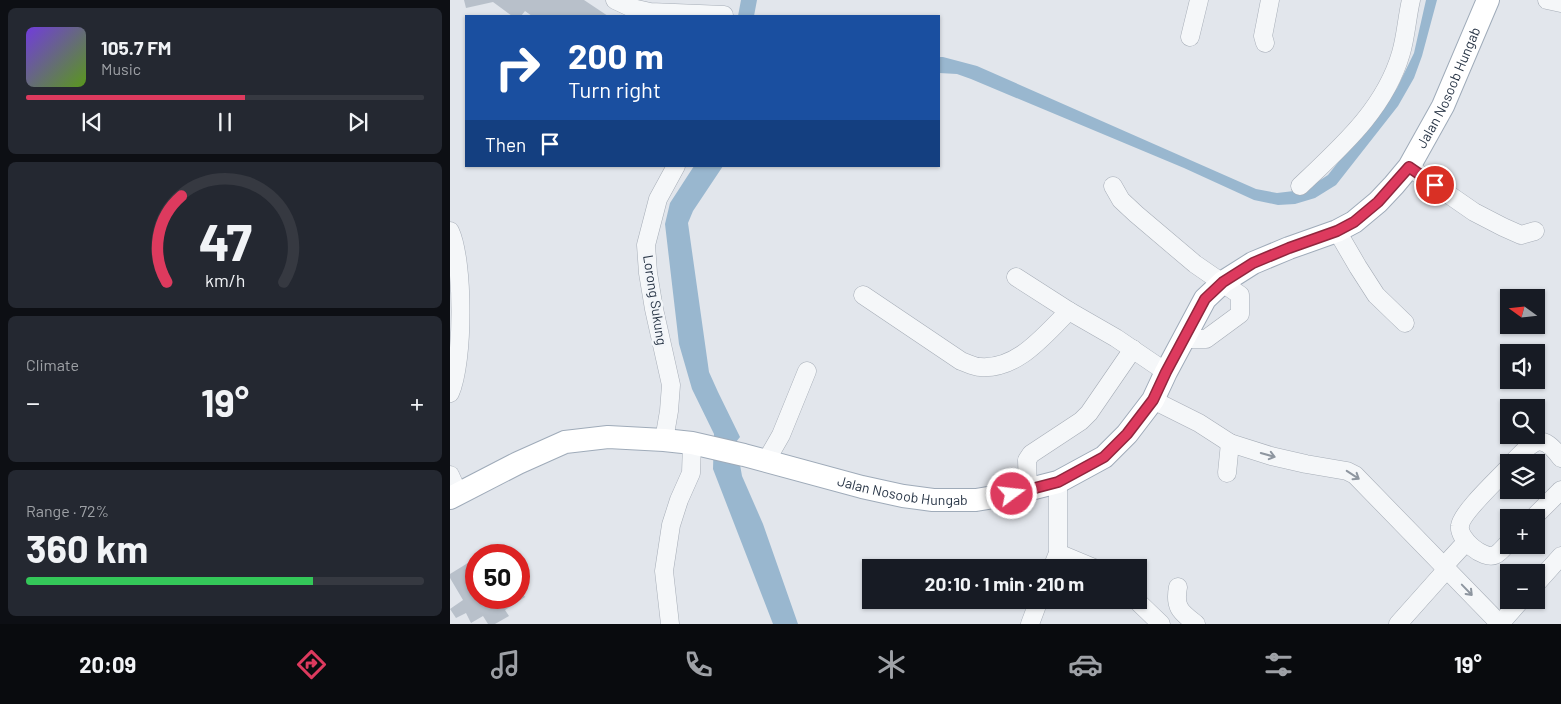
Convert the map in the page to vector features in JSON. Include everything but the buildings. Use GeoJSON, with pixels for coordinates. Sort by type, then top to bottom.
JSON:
{"type":"FeatureCollection","features":[{"type":"Feature","properties":{"kind":"main road","name":"Jalan Nosoob Hungab"},"geometry":{"type":"LineString","coordinates":[[453,489],[565,442],[608,437],[664,440],[700,445],[744,454],[862,487],[932,500],[976,500],[1058,482],[1104,457],[1127,434],[1153,400],[1205,299],[1223,282],[1253,263],[1337,231],[1354,222],[1378,202],[1409,167],[1450,90],[1488,0]]}},
{"type":"Feature","properties":{"kind":"street"},"geometry":{"type":"LineString","coordinates":[[615,0],[632,8],[650,12],[725,11]]}},
{"type":"Feature","properties":{"kind":"street"},"geometry":{"type":"LineString","coordinates":[[1190,37],[1199,0]]}},
{"type":"Feature","properties":{"kind":"street"},"geometry":{"type":"LineString","coordinates":[[1265,44],[1263,36],[1270,0]]}},
{"type":"Feature","properties":{"kind":"street"},"geometry":{"type":"LineString","coordinates":[[1300,186],[1344,145],[1384,94],[1401,52],[1411,0]]}},
{"type":"Feature","properties":{"kind":"street"},"geometry":{"type":"LineString","coordinates":[[1547,0],[1561,3]]}},
{"type":"Feature","properties":{"kind":"street","name":"Lorong Sukung"},"geometry":{"type":"LineString","coordinates":[[664,440],[671,385],[654,309],[646,245],[658,199],[675,167]]}},
{"type":"Feature","properties":{"kind":"street"},"geometry":{"type":"LineString","coordinates":[[1409,167],[1474,212],[1503,227],[1521,235],[1535,231]]}},
{"type":"Feature","properties":{"kind":"street"},"geometry":{"type":"LineString","coordinates":[[1113,186],[1122,200],[1136,214],[1195,264],[1240,295],[1240,314],[1206,340],[1184,339]]}},
{"type":"Feature","properties":{"kind":"street"},"geometry":{"type":"LineString","coordinates":[[1337,231],[1376,295],[1405,323]]}},
{"type":"Feature","properties":{"kind":"street"},"geometry":{"type":"LineString","coordinates":[[450,392],[454,385],[459,357],[460,310],[459,271],[451,233]]}},
{"type":"Feature","properties":{"kind":"street"},"geometry":{"type":"LineString","coordinates":[[1016,277],[1116,338],[1166,372]]}},
{"type":"Feature","properties":{"kind":"street"},"geometry":{"type":"LineString","coordinates":[[863,295],[961,361],[978,367],[993,367],[1008,363],[1033,347],[1069,311]]}},
{"type":"Feature","properties":{"kind":"street"},"geometry":{"type":"LineString","coordinates":[[1028,489],[1027,460],[1032,454],[1085,417],[1133,349]]}},
{"type":"Feature","properties":{"kind":"street"},"geometry":{"type":"LineString","coordinates":[[766,461],[781,435],[807,371]]}},
{"type":"Feature","properties":{"kind":"street"},"geometry":{"type":"LineString","coordinates":[[1153,400],[1199,423],[1230,443],[1271,456],[1340,469],[1355,475],[1500,624],[1513,609]]}},
{"type":"Feature","properties":{"kind":"street"},"geometry":{"type":"LineString","coordinates":[[1521,454],[1529,445],[1537,441],[1545,442],[1553,447],[1561,458]]}},
{"type":"Feature","properties":{"kind":"street"},"geometry":{"type":"LineString","coordinates":[[1227,473],[1230,443]]}},
{"type":"Feature","properties":{"kind":"street"},"geometry":{"type":"LineString","coordinates":[[670,624],[664,571],[671,525],[700,445]]}},
{"type":"Feature","properties":{"kind":"street"},"geometry":{"type":"LineString","coordinates":[[1500,478],[1464,516],[1460,526],[1461,534],[1466,542],[1482,554],[1491,556],[1496,555],[1500,551]]}},
{"type":"Feature","properties":{"kind":"street"},"geometry":{"type":"LineString","coordinates":[[1055,559],[1058,482]]}},
{"type":"Feature","properties":{"kind":"street"},"geometry":{"type":"LineString","coordinates":[[1542,509],[1561,490]]}},
{"type":"Feature","properties":{"kind":"street"},"geometry":{"type":"LineString","coordinates":[[1398,624],[1466,542]]}},
{"type":"Feature","properties":{"kind":"street"},"geometry":{"type":"LineString","coordinates":[[1545,574],[1561,556]]}},
{"type":"Feature","properties":{"kind":"street"},"geometry":{"type":"LineString","coordinates":[[1178,587],[1177,605],[1181,612],[1196,624]]}},
{"type":"Feature","properties":{"kind":"street"},"geometry":{"type":"LineString","coordinates":[[1030,624],[1036,609]]}},
{"type":"Feature","properties":{"kind":"street"},"geometry":{"type":"LineString","coordinates":[[1145,609],[1161,624]]}},
{"type":"Feature","properties":{"kind":"water"},"geometry":{"type":"Polygon","coordinates":[[[741,0],[757,0],[754,15],[738,15],[741,0]]]}},
{"type":"Feature","properties":{"kind":"water"},"geometry":{"type":"Polygon","coordinates":[[[1426,0],[1437,0],[1414,78],[1398,106],[1336,185],[1315,198],[1295,204],[1278,205],[1254,200],[1184,168],[971,79],[957,74],[940,73],[940,57],[977,66],[1256,189],[1277,193],[1311,186],[1328,175],[1397,88],[1414,53],[1426,0]]]}},
{"type":"Feature","properties":{"kind":"water"},"geometry":{"type":"Polygon","coordinates":[[[693,167],[722,167],[693,211],[688,223],[709,372],[740,437],[736,442],[742,476],[763,524],[798,624],[773,624],[713,469],[714,434],[692,389],[679,344],[665,224],[670,203],[693,167]]]}},
{"type":"Feature","properties":{"kind":"route"},"geometry":{"type":"LineString","coordinates":[[1012,494],[1058,482],[1104,457],[1127,434],[1153,400],[1205,299],[1223,282],[1253,263],[1337,231],[1354,222],[1378,202],[1409,167],[1435,185]]}}]}
